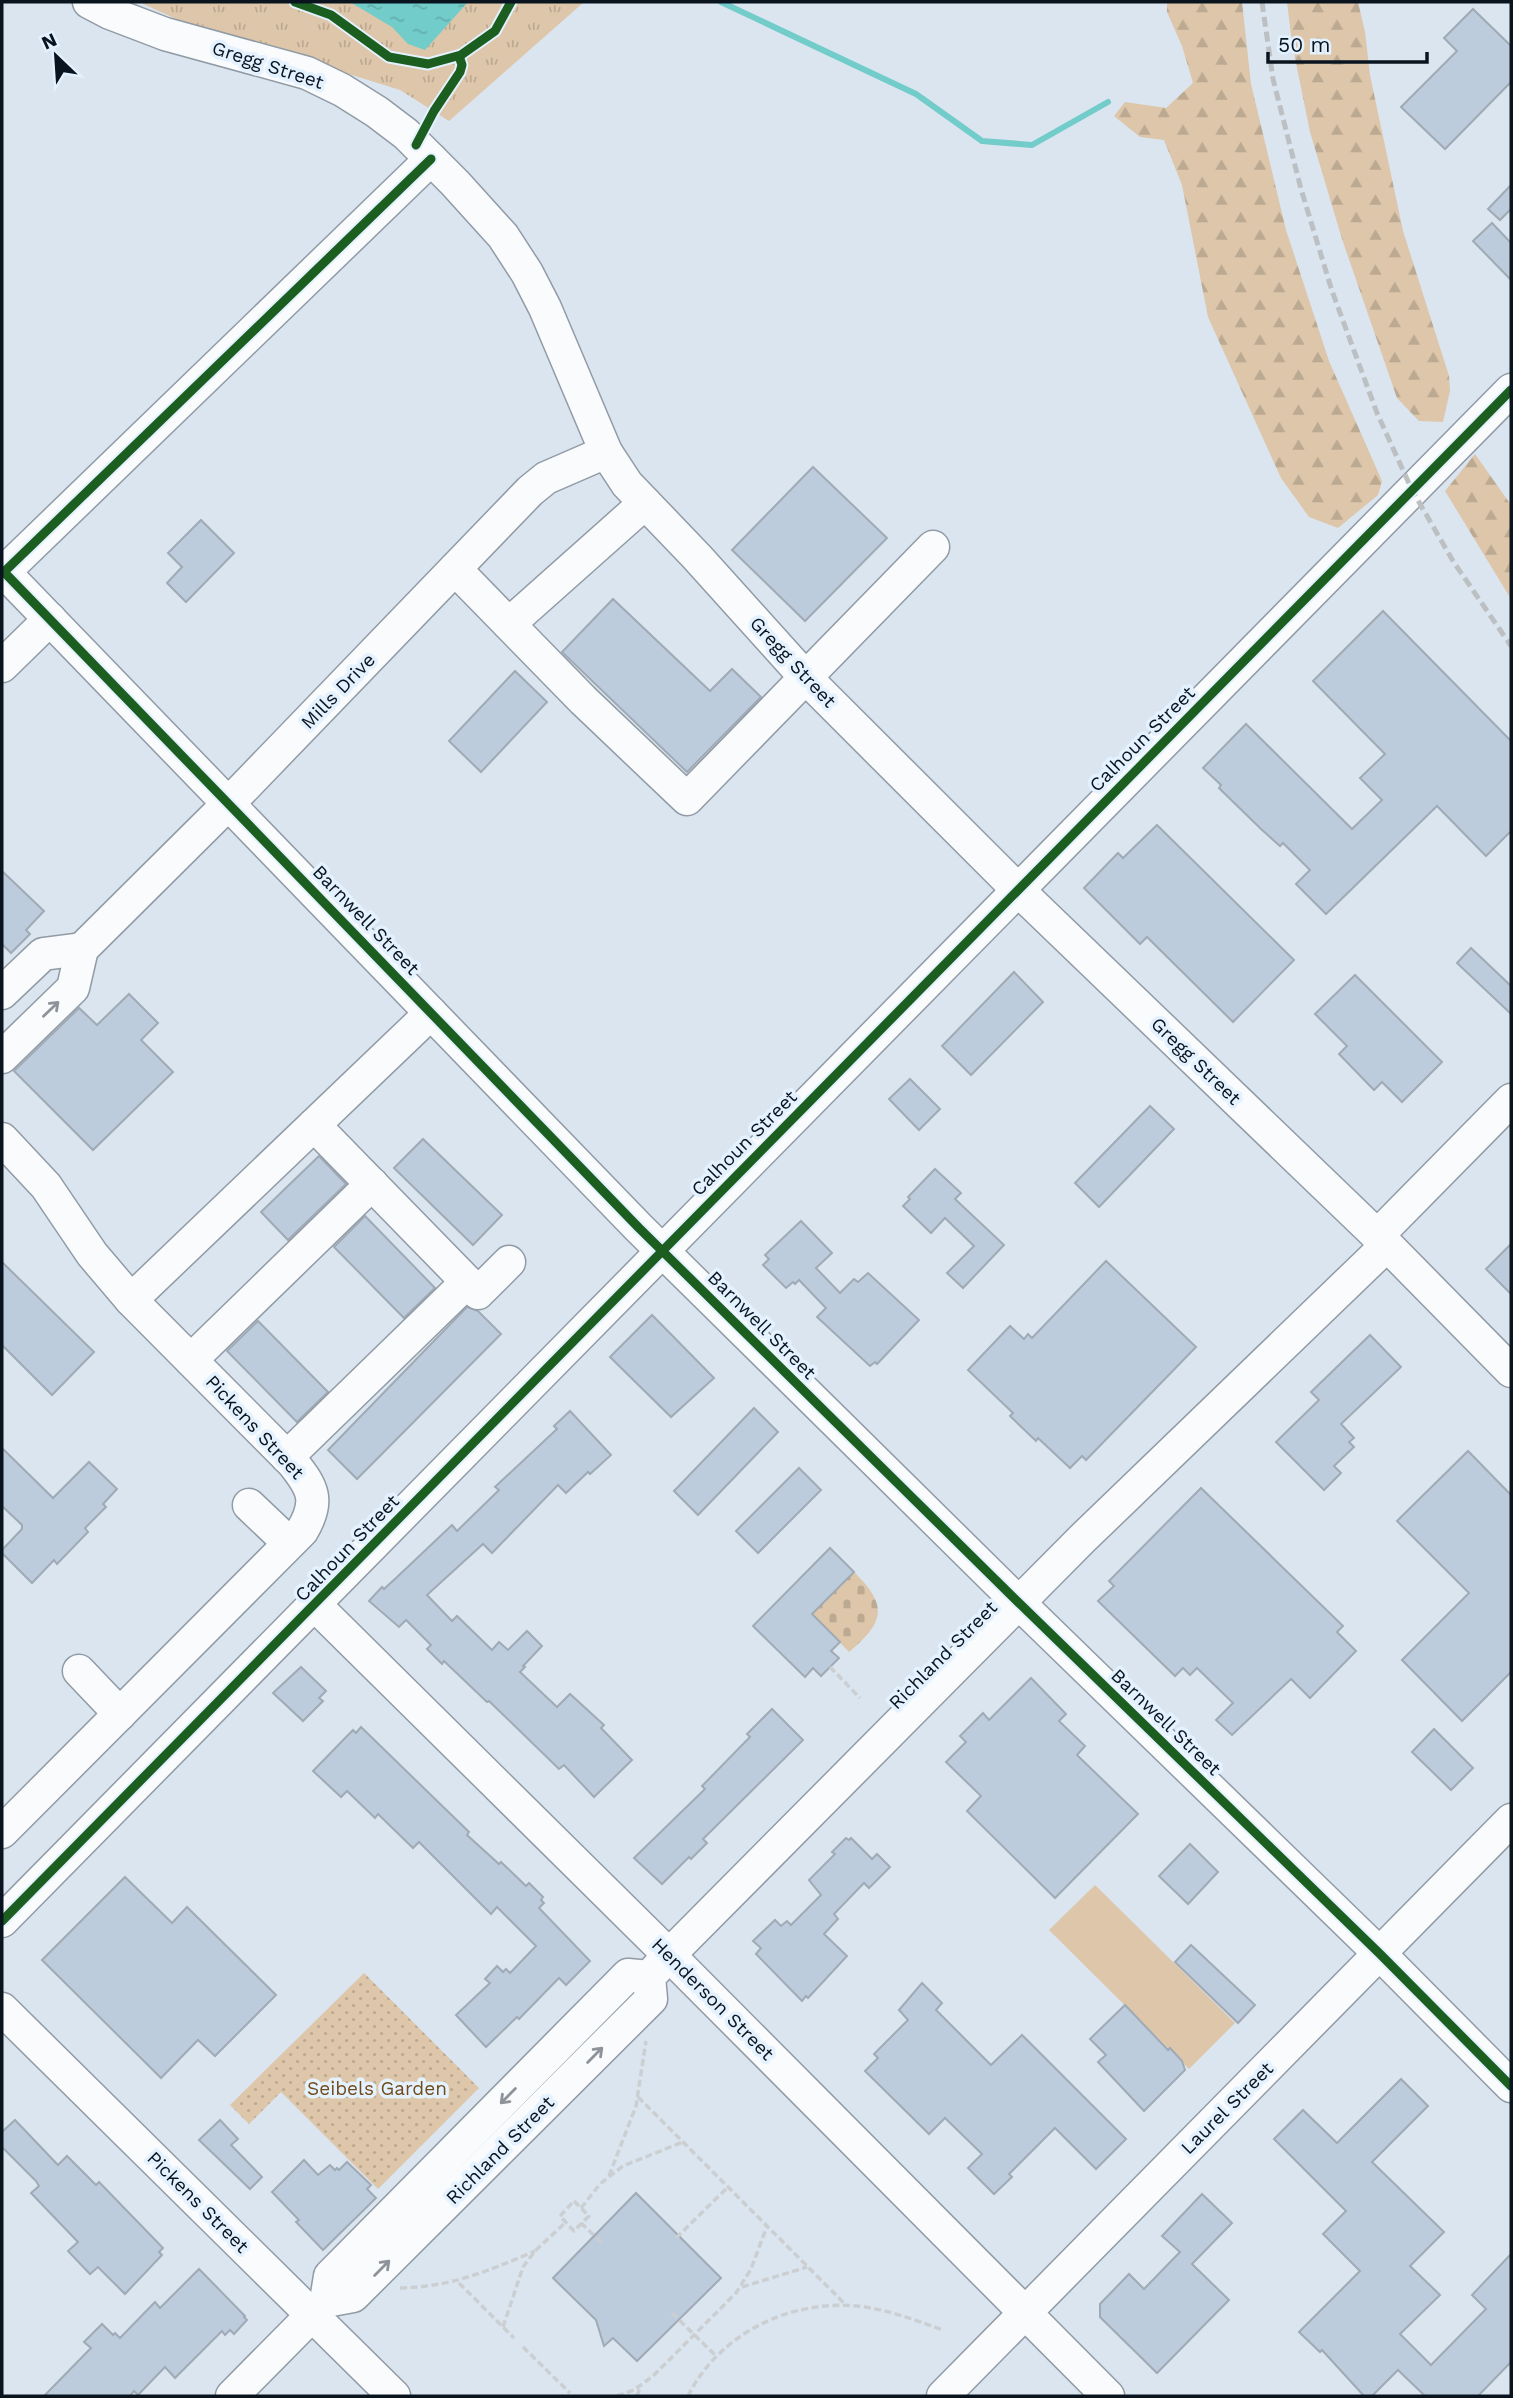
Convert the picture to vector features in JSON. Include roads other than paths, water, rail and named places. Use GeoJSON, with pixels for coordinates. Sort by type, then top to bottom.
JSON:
{"type":"FeatureCollection","features":[{"type":"Feature","properties":{"kind":"street","name":"Gregg Street"},"geometry":{"type":"LineString","coordinates":[[89,2],[165,34],[307,73],[342,90],[406,134],[503,236],[527,274],[545,309],[606,452],[627,484],[806,678],[1018,890],[1382,1241],[1511,1371]]}},
{"type":"Feature","properties":{"kind":"street","name":"Barnwell Street"},"geometry":{"type":"LineString","coordinates":[[431,159],[4,572],[662,1251],[1380,1954],[1511,2086]]}},
{"type":"Feature","properties":{"kind":"street","name":"Calhoun Street"},"geometry":{"type":"LineString","coordinates":[[2,1921],[1511,390]]}},
{"type":"Feature","properties":{"kind":"street","name":"Mills Drive"},"geometry":{"type":"LineString","coordinates":[[82,949],[229,803],[530,491],[546,478],[606,452]]}},
{"type":"Feature","properties":{"kind":"street"},"geometry":{"type":"LineString","coordinates":[[509,624],[645,503]]}},
{"type":"Feature","properties":{"kind":"street"},"geometry":{"type":"LineString","coordinates":[[455,569],[583,700],[687,799],[933,547]]}},
{"type":"Feature","properties":{"kind":"street"},"geometry":{"type":"LineString","coordinates":[[2,666],[50,619]]}},
{"type":"Feature","properties":{"kind":"street"},"geometry":{"type":"LineString","coordinates":[[2,993],[43,954],[82,949],[72,988],[2,1057]]}},
{"type":"Feature","properties":{"kind":"street"},"geometry":{"type":"LineString","coordinates":[[131,1300],[431,1013]]}},
{"type":"Feature","properties":{"kind":"street","name":"Richland Street"},"geometry":{"type":"LineString","coordinates":[[232,2396],[319,2308],[330,2276],[628,1975],[659,1966],[1382,1241],[1511,1100]]}},
{"type":"Feature","properties":{"kind":"street"},"geometry":{"type":"LineString","coordinates":[[314,1125],[478,1293],[509,1262]]}},
{"type":"Feature","properties":{"kind":"street","name":"Pickens Street"},"geometry":{"type":"LineString","coordinates":[[2,1139],[46,1186],[92,1254],[131,1300],[287,1457],[302,1475],[313,1495],[309,1520],[302,1531],[2,1832]]}},
{"type":"Feature","properties":{"kind":"street"},"geometry":{"type":"LineString","coordinates":[[191,1360],[372,1184]]}},
{"type":"Feature","properties":{"kind":"street"},"geometry":{"type":"LineString","coordinates":[[287,1457],[467,1282]]}},
{"type":"Feature","properties":{"kind":"street"},"geometry":{"type":"LineString","coordinates":[[248,1505],[289,1544]]}},
{"type":"Feature","properties":{"kind":"street","name":"Henderson Street"},"geometry":{"type":"LineString","coordinates":[[315,1605],[659,1966],[1108,2396]]}},
{"type":"Feature","properties":{"kind":"street"},"geometry":{"type":"LineString","coordinates":[[79,1671],[120,1714]]}},
{"type":"Feature","properties":{"kind":"street","name":"Laurel Street"},"geometry":{"type":"LineString","coordinates":[[943,2396],[1511,1820]]}},
{"type":"Feature","properties":{"kind":"street","name":"Richland Street"},"geometry":{"type":"LineString","coordinates":[[319,2308],[354,2297],[651,1999],[659,1966]]}},
{"type":"Feature","properties":{"kind":"street","name":"Pickens Street"},"geometry":{"type":"LineString","coordinates":[[2,2009],[319,2308],[394,2396]]}},
{"type":"Feature","properties":{"kind":"street"},"geometry":{"type":"LineString","coordinates":[[541,2063],[565,2085]]}},
{"type":"Feature","properties":{"kind":"street"},"geometry":{"type":"LineString","coordinates":[[418,2187],[441,2209]]}},
{"type":"Feature","properties":{"kind":"water"},"geometry":{"type":"Polygon","coordinates":[[[350,2],[468,2],[425,50],[408,44],[392,27],[350,2]]]}},
{"type":"Feature","properties":{"kind":"waterway"},"geometry":{"type":"LineString","coordinates":[[721,2],[916,94],[982,141],[1032,145],[1108,102]]}},
{"type":"Feature","properties":{"kind":"railway"},"geometry":{"type":"LineString","coordinates":[[1262,2],[1273,79],[1301,189],[1332,291],[1377,413],[1412,490],[1453,561],[1511,646]]}},
{"type":"Feature","properties":{"kind":"park label","name":"Seibels Garden"},"geometry":{"type":"Point","coordinates":[377,2088]}}]}
